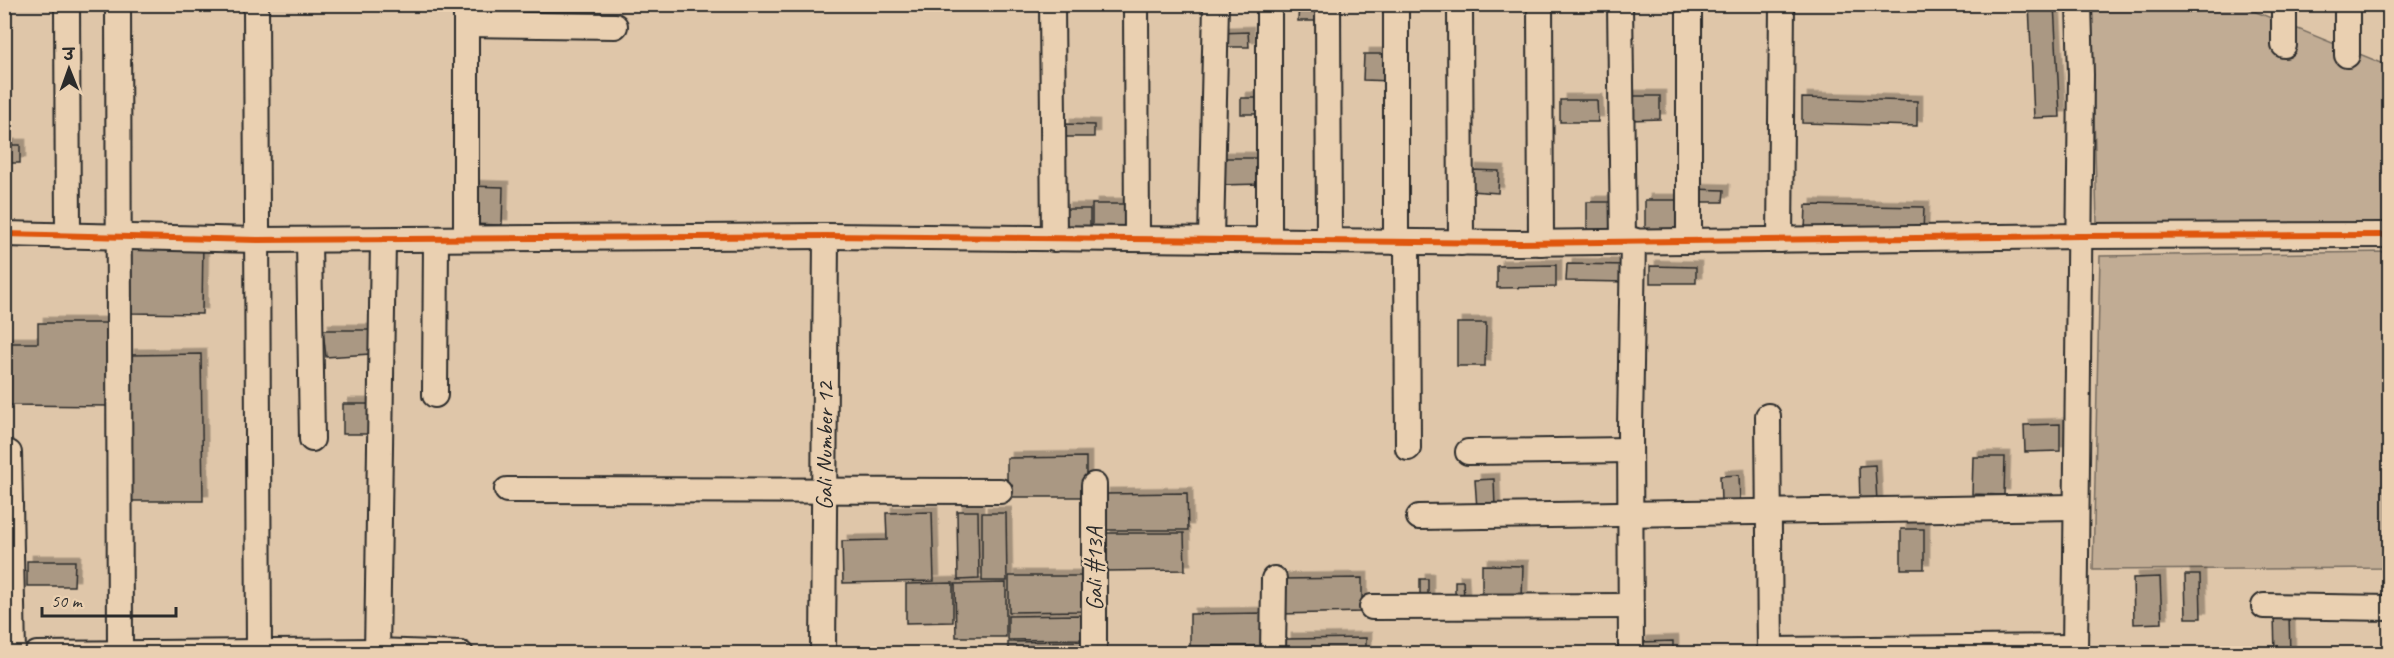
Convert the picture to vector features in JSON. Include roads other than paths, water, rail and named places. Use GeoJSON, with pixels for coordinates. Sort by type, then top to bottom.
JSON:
{"type":"FeatureCollection","features":[{"type":"Feature","properties":{"kind":"street"},"geometry":{"type":"LineString","coordinates":[[68,4],[68,236]]}},
{"type":"Feature","properties":{"kind":"street"},"geometry":{"type":"LineString","coordinates":[[118,4],[120,653]]}},
{"type":"Feature","properties":{"kind":"street"},"geometry":{"type":"LineString","coordinates":[[256,4],[259,652]]}},
{"type":"Feature","properties":{"kind":"street"},"geometry":{"type":"LineString","coordinates":[[1052,4],[1054,239]]}},
{"type":"Feature","properties":{"kind":"street"},"geometry":{"type":"LineString","coordinates":[[1136,4],[1137,239]]}},
{"type":"Feature","properties":{"kind":"street"},"geometry":{"type":"LineString","coordinates":[[1211,240],[1215,4]]}},
{"type":"Feature","properties":{"kind":"street"},"geometry":{"type":"LineString","coordinates":[[1269,4],[1269,240]]}},
{"type":"Feature","properties":{"kind":"street"},"geometry":{"type":"LineString","coordinates":[[1328,4],[1329,241]]}},
{"type":"Feature","properties":{"kind":"street"},"geometry":{"type":"LineString","coordinates":[[1396,4],[1408,448]]}},
{"type":"Feature","properties":{"kind":"street"},"geometry":{"type":"LineString","coordinates":[[1460,4],[1461,243]]}},
{"type":"Feature","properties":{"kind":"street"},"geometry":{"type":"LineString","coordinates":[[1540,4],[1541,243]]}},
{"type":"Feature","properties":{"kind":"street"},"geometry":{"type":"LineString","coordinates":[[1620,4],[1628,240],[1631,654]]}},
{"type":"Feature","properties":{"kind":"street"},"geometry":{"type":"LineString","coordinates":[[1689,4],[1689,240]]}},
{"type":"Feature","properties":{"kind":"street"},"geometry":{"type":"LineString","coordinates":[[1780,240],[1782,4]]}},
{"type":"Feature","properties":{"kind":"street"},"geometry":{"type":"LineString","coordinates":[[1768,416],[1770,652],[2075,650],[2082,75],[2079,4]]}},
{"type":"Feature","properties":{"kind":"street"},"geometry":{"type":"LineString","coordinates":[[2284,4],[2284,45]]}},
{"type":"Feature","properties":{"kind":"street"},"geometry":{"type":"LineString","coordinates":[[2347,4],[2347,55]]}},
{"type":"Feature","properties":{"kind":"street"},"geometry":{"type":"LineString","coordinates":[[466,238],[466,14],[615,26]]}},
{"type":"Feature","properties":{"kind":"street"},"geometry":{"type":"LineString","coordinates":[[4,234],[257,240],[826,236],[1461,243],[2390,235]]}},
{"type":"Feature","properties":{"kind":"street","name":"Gali Number 12"},"geometry":{"type":"LineString","coordinates":[[823,654],[826,236]]}},
{"type":"Feature","properties":{"kind":"street"},"geometry":{"type":"LineString","coordinates":[[435,395],[436,239]]}},
{"type":"Feature","properties":{"kind":"street"},"geometry":{"type":"LineString","coordinates":[[309,240],[312,439]]}},
{"type":"Feature","properties":{"kind":"street"},"geometry":{"type":"LineString","coordinates":[[377,652],[383,240]]}},
{"type":"Feature","properties":{"kind":"street"},"geometry":{"type":"LineString","coordinates":[[1468,452],[1630,450]]}},
{"type":"Feature","properties":{"kind":"street"},"geometry":{"type":"LineString","coordinates":[[9,453],[13,654]]}},
{"type":"Feature","properties":{"kind":"street","name":"Gali #13A"},"geometry":{"type":"LineString","coordinates":[[1094,485],[1094,654]]}},
{"type":"Feature","properties":{"kind":"street"},"geometry":{"type":"LineString","coordinates":[[507,490],[1000,491]]}},
{"type":"Feature","properties":{"kind":"street"},"geometry":{"type":"LineString","coordinates":[[1419,517],[2076,507]]}},
{"type":"Feature","properties":{"kind":"street"},"geometry":{"type":"LineString","coordinates":[[1273,654],[1274,579]]}},
{"type":"Feature","properties":{"kind":"street"},"geometry":{"type":"LineString","coordinates":[[1372,607],[1631,606]]}},
{"type":"Feature","properties":{"kind":"street"},"geometry":{"type":"LineString","coordinates":[[2264,606],[2390,608]]}},
{"type":"Feature","properties":{"kind":"street"},"geometry":{"type":"LineString","coordinates":[[37,654],[259,652],[461,654]]}}]}
